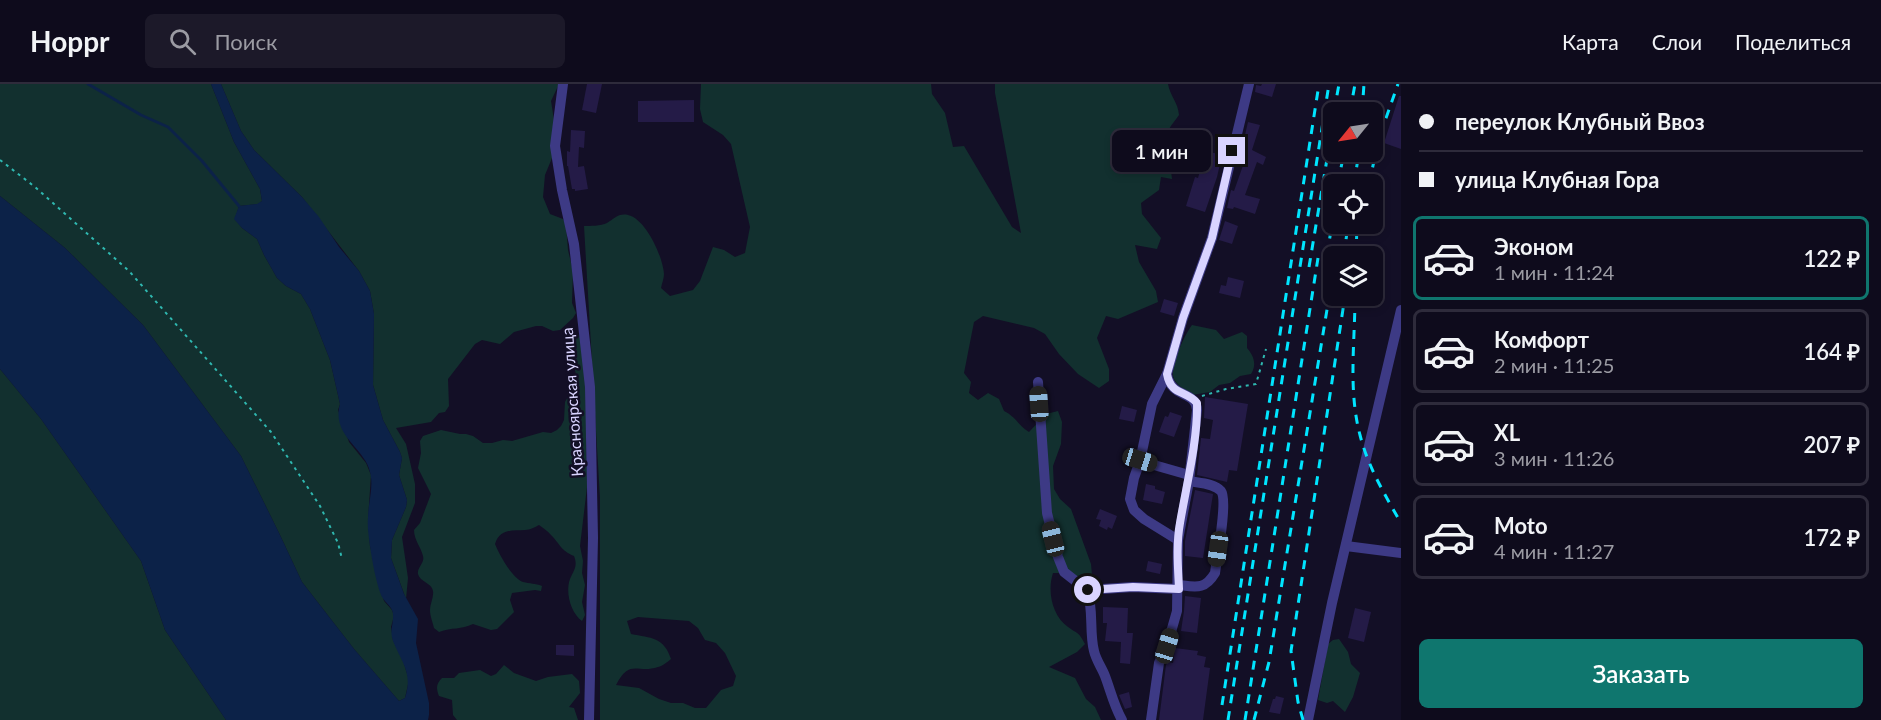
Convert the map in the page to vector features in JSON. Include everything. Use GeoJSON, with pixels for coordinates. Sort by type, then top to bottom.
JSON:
{"type":"FeatureCollection","features":[{"type":"Feature","properties":{"kind":"street","name":"Красноярская улица"},"geometry":{"type":"LineString","coordinates":[[563,84],[555,146],[574,244],[590,396],[593,538],[589,720]]}},
{"type":"Feature","properties":{"kind":"street"},"geometry":{"type":"LineString","coordinates":[[1178,540],[1144,519],[1134,510],[1130,499],[1152,404],[1167,374],[1183,318],[1212,238],[1249,84]]}},
{"type":"Feature","properties":{"kind":"street"},"geometry":{"type":"LineString","coordinates":[[1308,720],[1401,310]]}},
{"type":"Feature","properties":{"kind":"street"},"geometry":{"type":"LineString","coordinates":[[1389,364],[1401,359]]}},
{"type":"Feature","properties":{"kind":"street"},"geometry":{"type":"LineString","coordinates":[[1150,720],[1159,663],[1167,646],[1177,611],[1178,540],[1196,424],[1197,403],[1173,389],[1167,374]]}},
{"type":"Feature","properties":{"kind":"street"},"geometry":{"type":"LineString","coordinates":[[1038,382],[1047,513],[1064,572],[1088,590],[1094,652],[1105,676],[1114,707],[1122,720]]}},
{"type":"Feature","properties":{"kind":"street"},"geometry":{"type":"LineString","coordinates":[[1088,590],[1133,587],[1196,588],[1206,585],[1215,573],[1224,502],[1220,491],[1214,486],[1140,460]]}},
{"type":"Feature","properties":{"kind":"street"},"geometry":{"type":"LineString","coordinates":[[1346,546],[1401,553]]}},
{"type":"Feature","properties":{"kind":"path"},"geometry":{"type":"LineString","coordinates":[[0,160],[35,187],[129,271],[263,423],[320,506],[338,543],[342,560]]}},
{"type":"Feature","properties":{"kind":"path"},"geometry":{"type":"LineString","coordinates":[[1197,403],[1202,396],[1226,388],[1256,384],[1266,349]]}},
{"type":"Feature","properties":{"kind":"green space"},"geometry":{"type":"Polygon","coordinates":[[[0,84],[211,84],[234,142],[260,189],[262,201],[258,204],[239,206],[235,219],[242,228],[257,239],[277,278],[301,294],[310,309],[330,360],[340,404],[338,410],[349,442],[366,463],[371,475],[368,520],[370,546],[384,601],[394,616],[391,627],[393,640],[402,657],[409,680],[405,698],[399,701],[354,649],[302,582],[241,456],[143,325],[65,248],[0,196],[0,84]]]}},
{"type":"Feature","properties":{"kind":"green space"},"geometry":{"type":"Polygon","coordinates":[[[221,84],[559,84],[551,101],[554,120],[552,158],[545,175],[543,197],[550,214],[563,219],[566,225],[573,271],[572,303],[576,313],[560,330],[553,331],[536,326],[514,332],[500,344],[482,340],[475,344],[448,379],[449,406],[445,412],[439,413],[431,422],[396,428],[406,444],[415,484],[415,503],[402,537],[408,578],[406,599],[391,558],[392,540],[407,500],[399,475],[402,458],[383,420],[373,385],[374,314],[370,291],[359,271],[302,197],[254,150],[241,131],[221,84]]]}},
{"type":"Feature","properties":{"kind":"green space"},"geometry":{"type":"Polygon","coordinates":[[[701,84],[931,84],[932,94],[945,113],[953,147],[964,146],[1012,227],[1021,233],[995,84],[1168,84],[1179,115],[1168,130],[1165,141],[1172,179],[1161,177],[1159,190],[1141,203],[1142,214],[1161,238],[1157,249],[1135,245],[1139,262],[1156,291],[1158,302],[1118,319],[1106,316],[1097,338],[1109,369],[1109,381],[1099,388],[1078,374],[1059,354],[1045,334],[1034,328],[983,316],[974,322],[964,373],[971,382],[969,393],[978,400],[988,393],[999,399],[1004,411],[1029,432],[1046,414],[1058,411],[1062,422],[1061,444],[1053,466],[1054,489],[1060,499],[1071,509],[1091,564],[1092,575],[1085,583],[1064,573],[1053,573],[1051,595],[1055,610],[1063,622],[1079,635],[1085,644],[1077,652],[1049,667],[1075,678],[1101,720],[600,720],[600,498],[584,226],[605,224],[621,215],[635,218],[647,231],[657,249],[664,274],[661,288],[670,296],[693,290],[700,281],[713,247],[724,250],[735,257],[745,253],[750,227],[731,144],[723,135],[703,122],[700,109],[701,84]],[[638,617],[627,621],[631,634],[661,642],[671,659],[651,669],[630,669],[616,685],[639,688],[659,699],[671,703],[683,703],[695,708],[706,708],[721,690],[733,686],[736,676],[725,653],[716,643],[705,640],[698,628],[689,621],[638,617]]]}},
{"type":"Feature","properties":{"kind":"green space"},"geometry":{"type":"Polygon","coordinates":[[[1192,325],[1216,330],[1224,339],[1242,332],[1247,336],[1247,348],[1254,361],[1251,374],[1219,385],[1210,392],[1192,395],[1182,388],[1174,379],[1174,367],[1182,343],[1192,325]]]}},
{"type":"Feature","properties":{"kind":"green space"},"geometry":{"type":"Polygon","coordinates":[[[578,334],[581,339],[586,375],[587,487],[580,546],[585,585],[582,602],[585,615],[582,621],[572,608],[569,596],[570,579],[576,565],[574,556],[563,549],[539,525],[529,530],[504,533],[500,535],[495,544],[510,571],[523,582],[542,586],[541,591],[512,593],[510,600],[514,612],[497,629],[491,630],[473,624],[439,632],[434,628],[430,615],[432,588],[418,574],[423,558],[414,530],[420,523],[431,494],[418,468],[421,453],[420,441],[423,436],[441,430],[466,434],[483,443],[492,443],[503,440],[512,441],[557,430],[564,420],[565,402],[577,380],[569,341],[571,335],[578,334]]]}},
{"type":"Feature","properties":{"kind":"green space"},"geometry":{"type":"Polygon","coordinates":[[[0,369],[41,419],[141,561],[165,630],[226,720],[0,720],[0,369]]]}},
{"type":"Feature","properties":{"kind":"green space"},"geometry":{"type":"Polygon","coordinates":[[[1339,639],[1348,652],[1351,664],[1360,673],[1353,697],[1345,712],[1333,701],[1327,703],[1318,700],[1328,644],[1339,639]]]}},
{"type":"Feature","properties":{"kind":"green space"},"geometry":{"type":"Polygon","coordinates":[[[504,665],[514,673],[536,681],[572,674],[579,681],[580,693],[569,707],[574,708],[578,720],[457,720],[453,715],[452,700],[439,696],[437,686],[440,680],[454,678],[459,673],[480,670],[491,676],[504,665]]]}},
{"type":"Feature","properties":{"kind":"water"},"geometry":{"type":"Polygon","coordinates":[[[211,84],[221,84],[241,131],[254,150],[319,217],[359,271],[370,291],[374,314],[373,385],[383,420],[402,458],[399,475],[407,500],[392,540],[391,558],[404,594],[418,619],[416,643],[429,703],[428,720],[226,720],[165,630],[141,561],[41,419],[0,369],[0,196],[65,248],[143,325],[241,456],[302,582],[354,649],[399,701],[405,698],[408,682],[403,662],[392,637],[393,611],[381,595],[371,552],[368,525],[370,472],[362,456],[340,425],[338,415],[340,404],[330,360],[310,309],[301,294],[277,278],[257,239],[234,219],[239,206],[257,204],[262,201],[260,189],[234,142],[211,84]]]}},
{"type":"Feature","properties":{"kind":"building"},"geometry":{"type":"Polygon","coordinates":[[[587,84],[602,84],[596,113],[582,110],[587,84]]]}},
{"type":"Feature","properties":{"kind":"building"},"geometry":{"type":"Polygon","coordinates":[[[1262,84],[1276,84],[1272,97],[1255,92],[1256,85],[1261,86],[1262,84]]]}},
{"type":"Feature","properties":{"kind":"building"},"geometry":{"type":"Polygon","coordinates":[[[1399,96],[1401,96],[1401,149],[1384,143],[1399,96]]]}},
{"type":"Feature","properties":{"kind":"building"},"geometry":{"type":"Polygon","coordinates":[[[694,100],[694,122],[638,122],[638,101],[694,100]]]}},
{"type":"Feature","properties":{"kind":"building"},"geometry":{"type":"Polygon","coordinates":[[[1248,122],[1260,125],[1252,150],[1266,157],[1263,165],[1257,162],[1245,195],[1260,199],[1255,214],[1234,207],[1233,209],[1227,208],[1231,190],[1234,191],[1246,157],[1240,155],[1248,122]]]}},
{"type":"Feature","properties":{"kind":"building"},"geometry":{"type":"Polygon","coordinates":[[[571,130],[585,131],[584,148],[579,147],[578,167],[584,166],[588,189],[575,191],[572,189],[567,166],[571,130]]]}},
{"type":"Feature","properties":{"kind":"building"},"geometry":{"type":"Polygon","coordinates":[[[1202,150],[1222,155],[1205,212],[1186,206],[1195,177],[1198,178],[1203,160],[1200,159],[1202,150]]]}},
{"type":"Feature","properties":{"kind":"building"},"geometry":{"type":"Polygon","coordinates":[[[1225,221],[1238,226],[1232,244],[1219,240],[1225,221]]]}},
{"type":"Feature","properties":{"kind":"building"},"geometry":{"type":"Polygon","coordinates":[[[1228,277],[1244,281],[1240,298],[1219,293],[1221,285],[1226,286],[1228,277]]]}},
{"type":"Feature","properties":{"kind":"building"},"geometry":{"type":"Polygon","coordinates":[[[1164,299],[1178,303],[1174,316],[1160,312],[1164,299]]]}},
{"type":"Feature","properties":{"kind":"building"},"geometry":{"type":"Polygon","coordinates":[[[1205,397],[1248,404],[1237,471],[1229,470],[1227,482],[1197,475],[1201,438],[1210,439],[1213,420],[1204,418],[1205,397]]]}},
{"type":"Feature","properties":{"kind":"building"},"geometry":{"type":"Polygon","coordinates":[[[1122,406],[1137,410],[1134,422],[1119,419],[1122,406]]]}},
{"type":"Feature","properties":{"kind":"building"},"geometry":{"type":"Polygon","coordinates":[[[1170,412],[1182,416],[1174,437],[1159,432],[1165,416],[1168,417],[1170,412]]]}},
{"type":"Feature","properties":{"kind":"building"},"geometry":{"type":"Polygon","coordinates":[[[1146,484],[1165,492],[1162,504],[1143,500],[1146,484]]]}},
{"type":"Feature","properties":{"kind":"building"},"geometry":{"type":"Polygon","coordinates":[[[1195,490],[1213,494],[1203,558],[1185,556],[1185,541],[1195,490]]]}},
{"type":"Feature","properties":{"kind":"building"},"geometry":{"type":"Polygon","coordinates":[[[1100,509],[1117,516],[1112,529],[1108,527],[1107,530],[1099,526],[1101,520],[1096,519],[1100,509]]]}},
{"type":"Feature","properties":{"kind":"building"},"geometry":{"type":"Polygon","coordinates":[[[1148,561],[1162,564],[1160,574],[1146,571],[1148,561]]]}},
{"type":"Feature","properties":{"kind":"building"},"geometry":{"type":"Polygon","coordinates":[[[1185,596],[1201,598],[1197,633],[1181,631],[1185,596]]]}},
{"type":"Feature","properties":{"kind":"building"},"geometry":{"type":"Polygon","coordinates":[[[1103,607],[1128,608],[1127,633],[1133,633],[1130,664],[1120,663],[1121,642],[1105,641],[1107,623],[1103,623],[1103,607]]]}},
{"type":"Feature","properties":{"kind":"building"},"geometry":{"type":"Polygon","coordinates":[[[1355,608],[1371,612],[1364,642],[1348,638],[1355,608]]]}},
{"type":"Feature","properties":{"kind":"building"},"geometry":{"type":"Polygon","coordinates":[[[556,645],[574,645],[574,656],[556,655],[556,645]]]}},
{"type":"Feature","properties":{"kind":"building"},"geometry":{"type":"Polygon","coordinates":[[[1175,648],[1198,651],[1197,655],[1206,657],[1204,667],[1210,668],[1203,720],[1159,720],[1166,665],[1168,662],[1173,663],[1175,648]]]}},
{"type":"Feature","properties":{"kind":"building"},"geometry":{"type":"Polygon","coordinates":[[[1129,692],[1132,707],[1125,709],[1119,695],[1129,692]]]}},
{"type":"Feature","properties":{"kind":"building"},"geometry":{"type":"Polygon","coordinates":[[[1276,696],[1284,698],[1280,714],[1269,712],[1276,696]]]}},
{"type":"Feature","properties":{"kind":"waterway"},"geometry":{"type":"LineString","coordinates":[[88,84],[141,115],[168,127],[202,161],[239,206]]}},
{"type":"Feature","properties":{"kind":"railway"},"geometry":{"type":"LineString","coordinates":[[1222,705],[1319,84]]}},
{"type":"Feature","properties":{"kind":"railway"},"geometry":{"type":"LineString","coordinates":[[1228,720],[1329,84]]}},
{"type":"Feature","properties":{"kind":"railway"},"geometry":{"type":"LineString","coordinates":[[1336,102],[1339,84]]}},
{"type":"Feature","properties":{"kind":"railway"},"geometry":{"type":"LineString","coordinates":[[1352,102],[1355,84]]}},
{"type":"Feature","properties":{"kind":"railway"},"geometry":{"type":"LineString","coordinates":[[1363,102],[1364,84]]}},
{"type":"Feature","properties":{"kind":"railway"},"geometry":{"type":"LineString","coordinates":[[1371,174],[1379,138],[1398,84]]}},
{"type":"Feature","properties":{"kind":"railway"},"geometry":{"type":"LineString","coordinates":[[1309,267],[1326,162]]}},
{"type":"Feature","properties":{"kind":"railway"},"geometry":{"type":"LineString","coordinates":[[1340,174],[1342,162]]}},
{"type":"Feature","properties":{"kind":"railway"},"geometry":{"type":"LineString","coordinates":[[1356,174],[1357,162]]}},
{"type":"Feature","properties":{"kind":"railway"},"geometry":{"type":"LineString","coordinates":[[1328,246],[1330,234]]}},
{"type":"Feature","properties":{"kind":"railway"},"geometry":{"type":"LineString","coordinates":[[1345,246],[1347,234]]}},
{"type":"Feature","properties":{"kind":"railway"},"geometry":{"type":"LineString","coordinates":[[1356,246],[1357,234]]}},
{"type":"Feature","properties":{"kind":"railway"},"geometry":{"type":"LineString","coordinates":[[1245,720],[1318,258]]}},
{"type":"Feature","properties":{"kind":"railway"},"geometry":{"type":"LineString","coordinates":[[1254,720],[1269,662],[1328,306]]}},
{"type":"Feature","properties":{"kind":"railway"},"geometry":{"type":"LineString","coordinates":[[1303,720],[1298,702],[1291,651],[1343,306]]}},
{"type":"Feature","properties":{"kind":"railway"},"geometry":{"type":"LineString","coordinates":[[1355,306],[1353,383],[1356,418],[1363,447],[1372,470],[1401,523]]}},
{"type":"Feature","properties":{"kind":"route"},"geometry":{"type":"LineString","coordinates":[[1088,590],[1133,587],[1179,589],[1178,540],[1189,481],[1197,403],[1173,389],[1167,374],[1183,318],[1212,238],[1232,151]]}}]}
